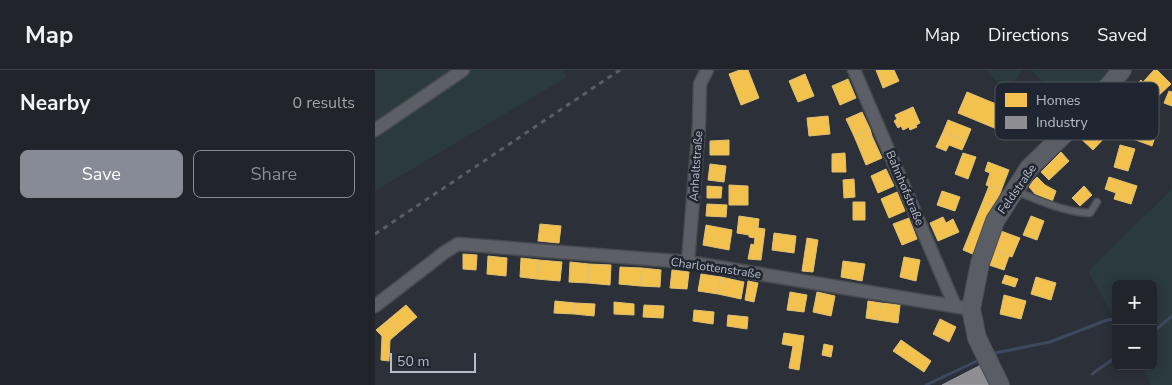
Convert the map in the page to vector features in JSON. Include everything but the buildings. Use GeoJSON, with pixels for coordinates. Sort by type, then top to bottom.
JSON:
{"type":"FeatureCollection","features":[{"type":"Feature","properties":{"kind":"street"},"geometry":{"type":"LineString","coordinates":[[375,130],[463,70]]}},
{"type":"Feature","properties":{"kind":"street","name":"Anhaltstraße"},"geometry":{"type":"LineString","coordinates":[[688,262],[699,125],[700,84],[707,70]]}},
{"type":"Feature","properties":{"kind":"street","name":"Bahnhofstraße"},"geometry":{"type":"LineString","coordinates":[[854,70],[1000,385]]}},
{"type":"Feature","properties":{"kind":"street","name":"Feldstraße"},"geometry":{"type":"LineString","coordinates":[[1113,82],[1123,70]]}},
{"type":"Feature","properties":{"kind":"street","name":"Feldstraße"},"geometry":{"type":"LineString","coordinates":[[963,307],[995,221],[1029,168],[1058,140]]}},
{"type":"Feature","properties":{"kind":"street","name":"Charlottenstraße"},"geometry":{"type":"LineString","coordinates":[[375,306],[458,244],[688,262],[963,307]]}},
{"type":"Feature","properties":{"kind":"lane"},"geometry":{"type":"LineString","coordinates":[[1015,190],[1077,213],[1090,213],[1097,202]]}},
{"type":"Feature","properties":{"kind":"shaded area"},"geometry":{"type":"Polygon","coordinates":[[[375,70],[562,70],[567,77],[375,191],[375,70]]]}},
{"type":"Feature","properties":{"kind":"shaded area"},"geometry":{"type":"Polygon","coordinates":[[[985,70],[1023,70],[1014,82],[998,82],[985,70]]]}},
{"type":"Feature","properties":{"kind":"shaded area"},"geometry":{"type":"Polygon","coordinates":[[[1030,70],[1112,70],[1100,82],[1043,82],[1030,70]]]}},
{"type":"Feature","properties":{"kind":"shaded area"},"geometry":{"type":"Polygon","coordinates":[[[1172,189],[1172,385],[1151,385],[1143,370],[1157,370],[1157,280],[1112,280],[1112,314],[1088,271],[1172,189]]]}},
{"type":"Feature","properties":{"kind":"waterway"},"geometry":{"type":"LineString","coordinates":[[1157,329],[1172,316]]}},
{"type":"Feature","properties":{"kind":"waterway"},"geometry":{"type":"LineString","coordinates":[[995,353],[1050,342],[1112,319]]}},
{"type":"Feature","properties":{"kind":"waterway"},"geometry":{"type":"LineString","coordinates":[[1092,374],[1112,360]]}},
{"type":"Feature","properties":{"kind":"waterway"},"geometry":{"type":"LineString","coordinates":[[926,385],[977,361]]}},
{"type":"Feature","properties":{"kind":"railway"},"geometry":{"type":"LineString","coordinates":[[375,234],[620,70]]}}]}
